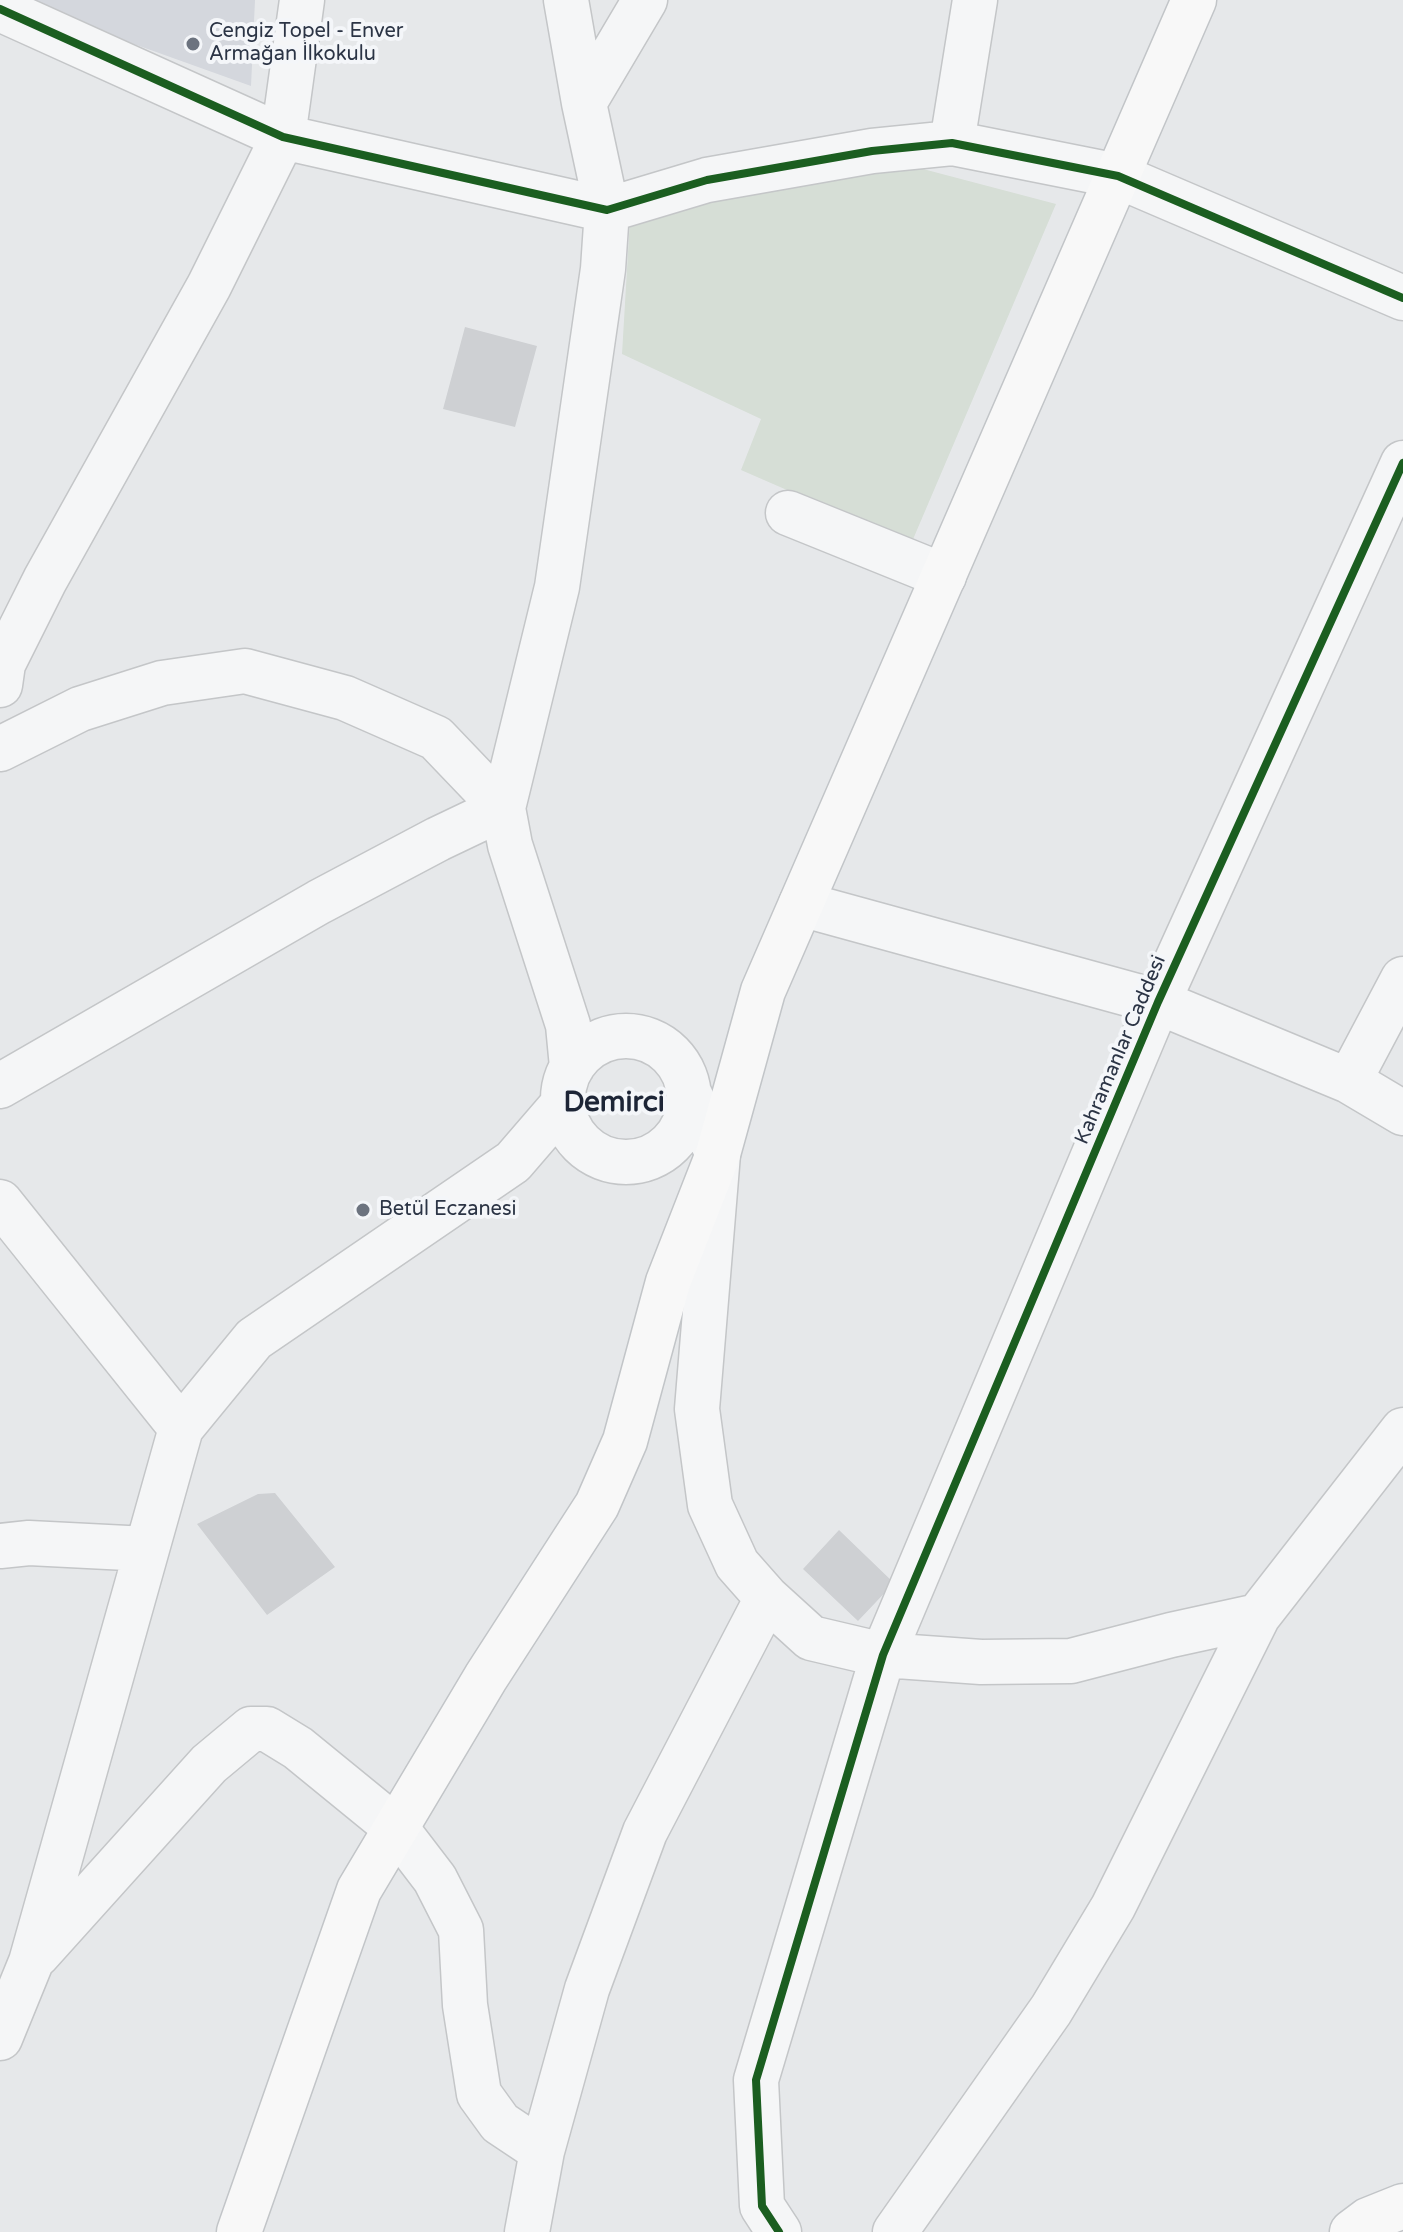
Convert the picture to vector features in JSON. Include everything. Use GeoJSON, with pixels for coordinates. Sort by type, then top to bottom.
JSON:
{"type":"FeatureCollection","features":[{"type":"Feature","properties":{"kind":"main road"},"geometry":{"type":"LineString","coordinates":[[239,2232],[359,1890],[486,1677],[597,1505],[625,1441],[668,1282],[718,1154],[763,991],[1194,0]]}},
{"type":"Feature","properties":{"kind":"main road"},"geometry":{"type":"LineString","coordinates":[[1352,2232],[1368,2220],[1403,2206]]}},
{"type":"Feature","properties":{"kind":"street"},"geometry":{"type":"LineString","coordinates":[[1,671],[45,580],[209,286],[283,137],[302,0]]}},
{"type":"Feature","properties":{"kind":"street"},"geometry":{"type":"LineString","coordinates":[[566,0],[607,210],[603,269],[557,587],[503,808],[510,845],[548,955],[568,1025],[568,1124],[578,1141],[593,1153],[612,1161],[631,1162],[651,1158],[668,1146],[681,1131],[688,1113],[689,1093]]}},
{"type":"Feature","properties":{"kind":"street"},"geometry":{"type":"LineString","coordinates":[[584,103],[645,0]]}},
{"type":"Feature","properties":{"kind":"street"},"geometry":{"type":"LineString","coordinates":[[952,143],[975,0]]}},
{"type":"Feature","properties":{"kind":"street"},"geometry":{"type":"LineString","coordinates":[[0,9],[283,137],[607,210],[707,180],[872,151],[952,143],[1118,176],[1403,298]]}},
{"type":"Feature","properties":{"kind":"street","name":"Kahramanlar Caddesi"},"geometry":{"type":"LineString","coordinates":[[779,2232],[762,2206],[756,2080],[883,1655],[1158,1002],[1403,463]]}},
{"type":"Feature","properties":{"kind":"street"},"geometry":{"type":"LineString","coordinates":[[788,513],[944,576]]}},
{"type":"Feature","properties":{"kind":"street"},"geometry":{"type":"LineString","coordinates":[[0,749],[80,709],[162,683],[245,671],[345,698],[436,738],[503,808]]}},
{"type":"Feature","properties":{"kind":"street"},"geometry":{"type":"LineString","coordinates":[[0,1086],[319,902],[503,808]]}},
{"type":"Feature","properties":{"kind":"street"},"geometry":{"type":"LineString","coordinates":[[801,904],[1158,1002],[1349,1081],[1403,1113]]}},
{"type":"Feature","properties":{"kind":"street"},"geometry":{"type":"LineString","coordinates":[[548,955],[620,1036]]}},
{"type":"Feature","properties":{"kind":"street"},"geometry":{"type":"LineString","coordinates":[[1349,1081],[1403,979]]}},
{"type":"Feature","properties":{"kind":"street"},"geometry":{"type":"LineString","coordinates":[[0,2038],[15,1972],[147,1549],[181,1428],[254,1339],[513,1162],[567,1085],[585,1051],[601,1041],[620,1036],[640,1037],[659,1045],[674,1057],[685,1074],[689,1093],[718,1154],[697,1409],[710,1505],[737,1564],[767,1598],[811,1638],[883,1655],[981,1662],[1071,1661],[1258,1616]]}},
{"type":"Feature","properties":{"kind":"street"},"geometry":{"type":"LineString","coordinates":[[0,1202],[181,1428]]}},
{"type":"Feature","properties":{"kind":"street"},"geometry":{"type":"LineString","coordinates":[[895,2232],[1051,2010],[1113,1907],[1258,1616],[1403,1430]]}},
{"type":"Feature","properties":{"kind":"street"},"geometry":{"type":"LineString","coordinates":[[0,1546],[29,1543],[147,1549]]}},
{"type":"Feature","properties":{"kind":"street"},"geometry":{"type":"LineString","coordinates":[[527,2232],[542,2151],[587,1989],[645,1832],[767,1598]]}},
{"type":"Feature","properties":{"kind":"street"},"geometry":{"type":"LineString","coordinates":[[15,1972],[209,1764],[251,1729],[267,1729],[298,1748],[396,1828],[435,1879],[461,1930],[465,2005],[479,2094],[500,2123],[542,2151]]}},
{"type":"Feature","properties":{"kind":"shaded area","name":"Cengiz Topel - Enver Armağan İlkokulu"},"geometry":{"type":"Polygon","coordinates":[[[255,0],[251,86],[14,1],[255,0]]]}},
{"type":"Feature","properties":{"kind":"shaded area"},"geometry":{"type":"Polygon","coordinates":[[[904,164],[1056,204],[911,544],[741,470],[761,419],[622,354],[631,202],[904,164]]]}},
{"type":"Feature","properties":{"kind":"building"},"geometry":{"type":"Polygon","coordinates":[[[465,327],[537,346],[515,427],[443,409],[465,327]]]}},
{"type":"Feature","properties":{"kind":"building"},"geometry":{"type":"Polygon","coordinates":[[[275,1493],[335,1567],[267,1615],[197,1524],[258,1494],[275,1493]]]}},
{"type":"Feature","properties":{"kind":"building"},"geometry":{"type":"Polygon","coordinates":[[[839,1530],[894,1583],[858,1621],[803,1569],[839,1530]]]}},
{"type":"Feature","properties":{"kind":"cycle path"},"geometry":{"type":"LineString","coordinates":[[0,9],[283,137],[607,210],[707,180],[872,151],[952,143],[1118,176],[1403,298]]}},
{"type":"Feature","properties":{"kind":"cycle path"},"geometry":{"type":"LineString","coordinates":[[779,2232],[762,2206],[756,2080],[883,1655],[1158,1002],[1403,463]]}},
{"type":"Feature","properties":{"kind":"place","name":"Cengiz Topel - Enver Armağan İlkokulu"},"geometry":{"type":"Point","coordinates":[193,44]}},
{"type":"Feature","properties":{"kind":"place","name":"Betül Eczanesi"},"geometry":{"type":"Point","coordinates":[363,1210]}},
{"type":"Feature","properties":{"kind":"district","name":"Demirci"},"geometry":{"type":"Point","coordinates":[614,1104]}}]}
